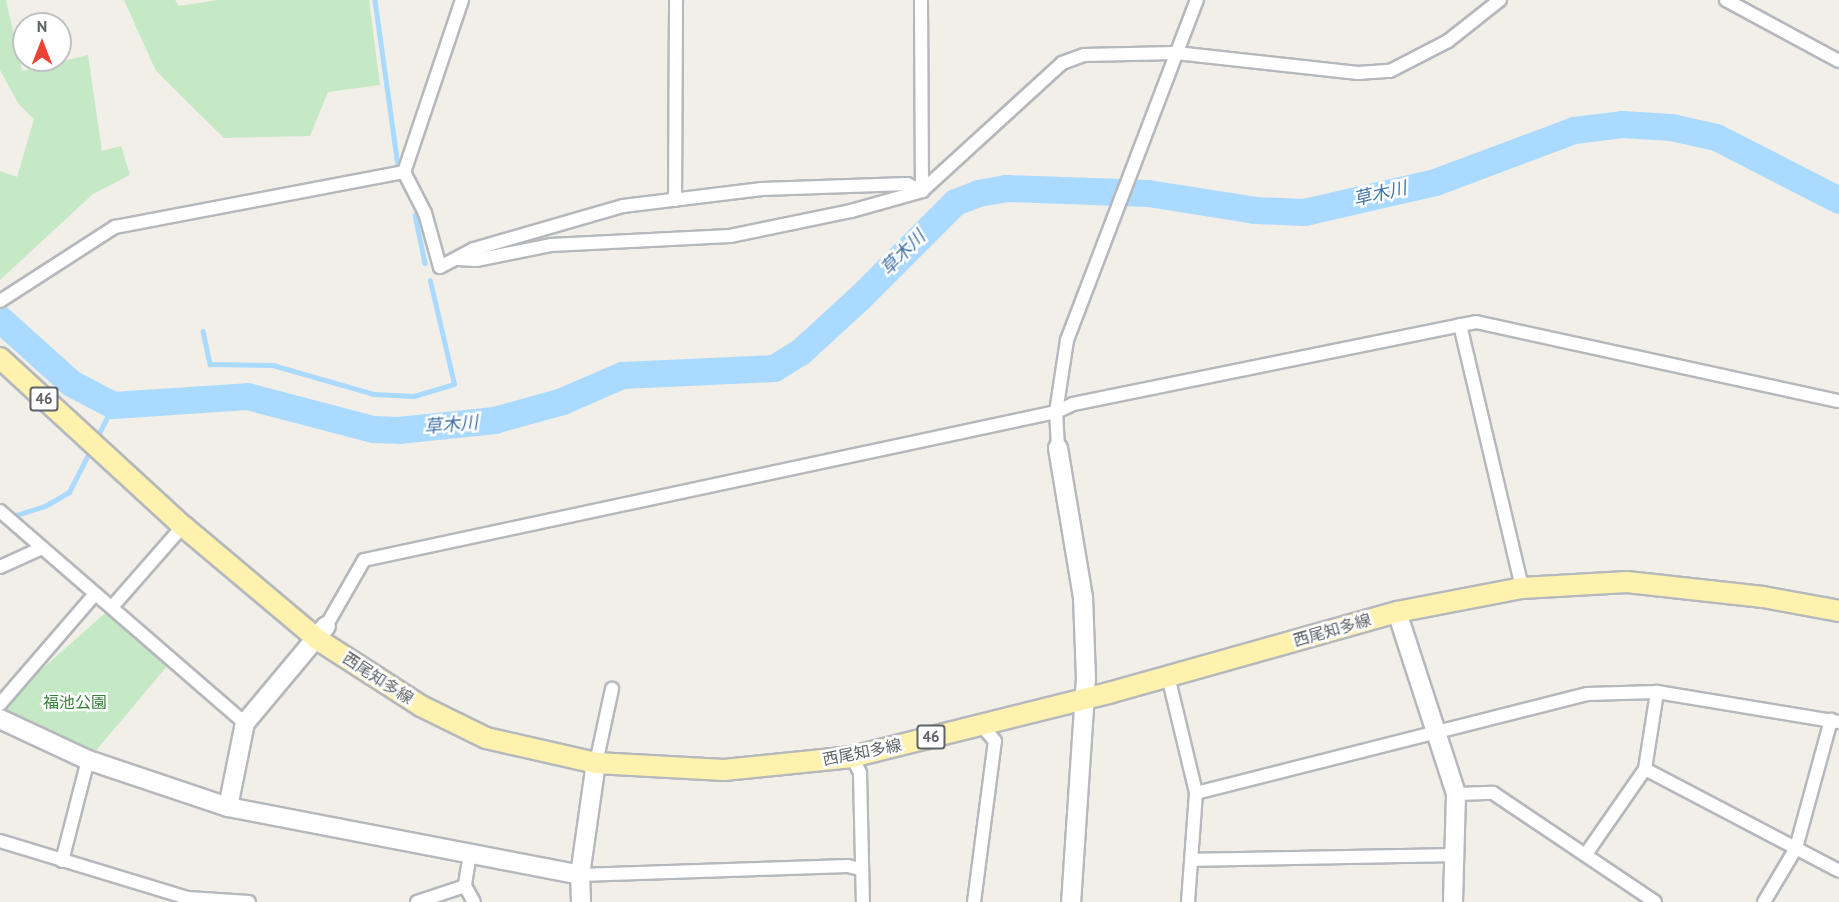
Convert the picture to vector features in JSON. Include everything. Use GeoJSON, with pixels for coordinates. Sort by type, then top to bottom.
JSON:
{"type":"FeatureCollection","features":[{"type":"Feature","properties":{"kind":"main road","name":"西尾知多線"},"geometry":{"type":"LineString","coordinates":[[0,358],[183,526],[421,706],[486,738],[596,763],[724,770],[852,757],[1168,676],[1397,612],[1522,588],[1627,582],[1763,597],[1839,611]]}},
{"type":"Feature","properties":{"kind":"street"},"geometry":{"type":"LineString","coordinates":[[462,0],[404,172],[425,213],[440,267],[459,259],[474,249],[623,206],[762,189],[907,184],[922,191]]}},
{"type":"Feature","properties":{"kind":"street"},"geometry":{"type":"LineString","coordinates":[[675,201],[676,0]]}},
{"type":"Feature","properties":{"kind":"street"},"geometry":{"type":"LineString","coordinates":[[921,0],[922,191]]}},
{"type":"Feature","properties":{"kind":"street"},"geometry":{"type":"LineString","coordinates":[[1071,902],[1082,698],[1086,678],[1083,597],[1058,448],[1056,412],[1067,340],[1197,0]]}},
{"type":"Feature","properties":{"kind":"street"},"geometry":{"type":"LineString","coordinates":[[459,259],[476,260],[551,245],[730,237],[922,191],[1062,63],[1084,55],[1176,53],[1358,73],[1390,71],[1448,41],[1500,0]]}},
{"type":"Feature","properties":{"kind":"street"},"geometry":{"type":"LineString","coordinates":[[1726,0],[1839,61]]}},
{"type":"Feature","properties":{"kind":"street"},"geometry":{"type":"LineString","coordinates":[[0,301],[115,227],[404,172]]}},
{"type":"Feature","properties":{"kind":"street"},"geometry":{"type":"LineString","coordinates":[[228,807],[245,723],[322,633],[364,560],[1056,412],[1073,404],[1476,322],[1839,401]]}},
{"type":"Feature","properties":{"kind":"street"},"geometry":{"type":"LineString","coordinates":[[1460,325],[1522,588]]}},
{"type":"Feature","properties":{"kind":"street"},"geometry":{"type":"LineString","coordinates":[[3,513],[245,723]]}},
{"type":"Feature","properties":{"kind":"street"},"geometry":{"type":"LineString","coordinates":[[112,607],[183,526]]}},
{"type":"Feature","properties":{"kind":"street"},"geometry":{"type":"LineString","coordinates":[[0,567],[42,548]]}},
{"type":"Feature","properties":{"kind":"street"},"geometry":{"type":"LineString","coordinates":[[0,704],[95,594]]}},
{"type":"Feature","properties":{"kind":"street"},"geometry":{"type":"LineString","coordinates":[[1397,612],[1439,729],[1456,794],[1451,855],[1452,902]]}},
{"type":"Feature","properties":{"kind":"street"},"geometry":{"type":"LineString","coordinates":[[1168,676],[1196,793],[1188,902]]}},
{"type":"Feature","properties":{"kind":"street"},"geometry":{"type":"LineString","coordinates":[[581,902],[579,875],[596,763],[612,689]]}},
{"type":"Feature","properties":{"kind":"street"},"geometry":{"type":"LineString","coordinates":[[1196,793],[1439,729],[1587,694],[1657,692],[1835,721],[1796,848],[1764,902]]}},
{"type":"Feature","properties":{"kind":"street"},"geometry":{"type":"LineString","coordinates":[[1586,854],[1646,769],[1657,692]]}},
{"type":"Feature","properties":{"kind":"street"},"geometry":{"type":"LineString","coordinates":[[0,719],[88,760],[228,807],[579,875],[848,866],[860,869]]}},
{"type":"Feature","properties":{"kind":"street"},"geometry":{"type":"LineString","coordinates":[[974,902],[995,741],[981,725]]}},
{"type":"Feature","properties":{"kind":"street"},"geometry":{"type":"LineString","coordinates":[[852,757],[860,773],[864,860],[860,869],[863,902]]}},
{"type":"Feature","properties":{"kind":"street"},"geometry":{"type":"LineString","coordinates":[[62,861],[88,760]]}},
{"type":"Feature","properties":{"kind":"street"},"geometry":{"type":"LineString","coordinates":[[1646,769],[1839,871]]}},
{"type":"Feature","properties":{"kind":"street"},"geometry":{"type":"LineString","coordinates":[[1456,794],[1492,793],[1655,902]]}},
{"type":"Feature","properties":{"kind":"street"},"geometry":{"type":"LineString","coordinates":[[0,841],[188,898],[249,902]]}},
{"type":"Feature","properties":{"kind":"street"},"geometry":{"type":"LineString","coordinates":[[470,853],[465,886],[474,902]]}},
{"type":"Feature","properties":{"kind":"street"},"geometry":{"type":"LineString","coordinates":[[1191,860],[1451,855]]}},
{"type":"Feature","properties":{"kind":"street"},"geometry":{"type":"LineString","coordinates":[[417,902],[465,886]]}},
{"type":"Feature","properties":{"kind":"green space"},"geometry":{"type":"Polygon","coordinates":[[[0,0],[6,0],[12,27],[12,72],[72,72],[72,59],[88,55],[102,151],[121,146],[130,175],[93,194],[0,280],[0,171],[17,177],[34,119],[18,103],[0,70],[0,0]]]}},
{"type":"Feature","properties":{"kind":"green space"},"geometry":{"type":"Polygon","coordinates":[[[124,0],[175,0],[179,6],[218,0],[369,0],[380,85],[328,92],[310,136],[224,138],[156,71],[124,0]]]}},
{"type":"Feature","properties":{"kind":"green space","name":"福池公園"},"geometry":{"type":"Polygon","coordinates":[[[112,607],[174,658],[88,760],[0,719],[0,706],[112,607]]]}},
{"type":"Feature","properties":{"kind":"waterway"},"geometry":{"type":"LineString","coordinates":[[375,0],[398,166]]}},
{"type":"Feature","properties":{"kind":"waterway","name":"草木川"},"geometry":{"type":"LineString","coordinates":[[0,319],[71,383],[113,405],[247,396],[373,429],[398,430],[494,420],[562,401],[622,375],[774,368],[800,352],[860,297],[955,202],[978,193],[1006,188],[1148,193],[1255,210],[1304,212],[1435,182],[1574,130],[1622,124],[1671,127],[1716,137],[1839,200]]}},
{"type":"Feature","properties":{"kind":"waterway"},"geometry":{"type":"LineString","coordinates":[[415,215],[425,263]]}},
{"type":"Feature","properties":{"kind":"waterway"},"geometry":{"type":"LineString","coordinates":[[203,331],[210,364],[273,365],[374,394],[414,396],[454,384],[430,281]]}},
{"type":"Feature","properties":{"kind":"waterway"},"geometry":{"type":"LineString","coordinates":[[96,439],[113,405]]}},
{"type":"Feature","properties":{"kind":"waterway"},"geometry":{"type":"LineString","coordinates":[[0,520],[45,506],[69,492],[91,449]]}}]}
